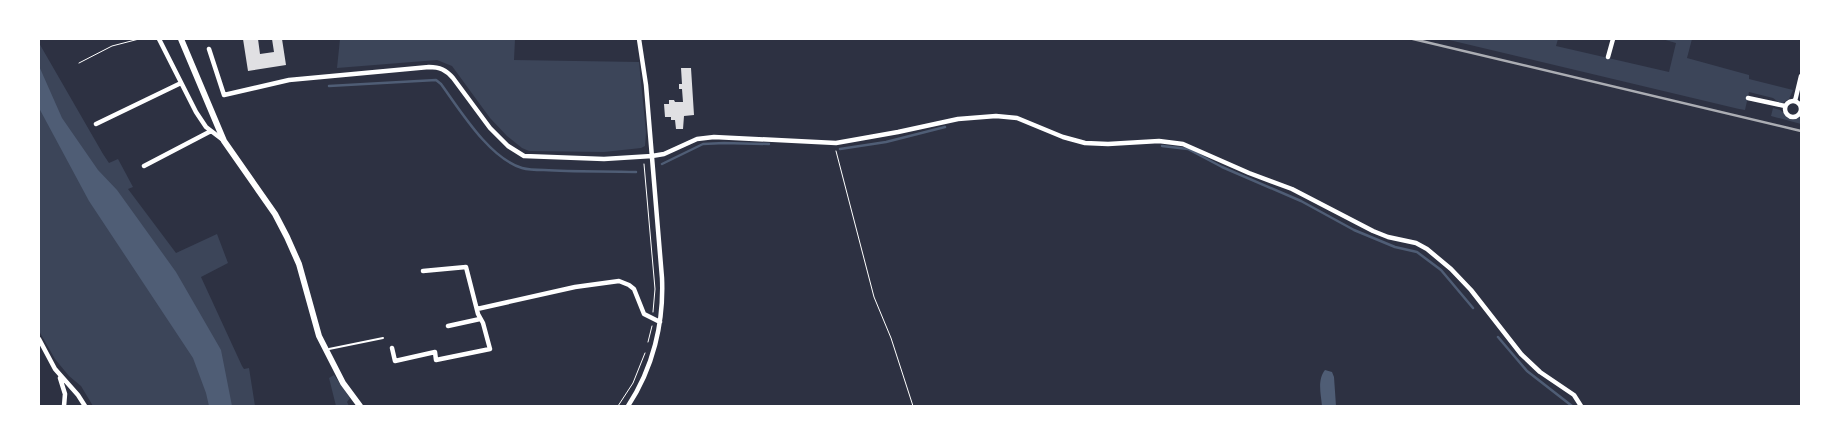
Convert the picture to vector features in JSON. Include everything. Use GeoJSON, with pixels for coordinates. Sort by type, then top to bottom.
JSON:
{"type":"FeatureCollection","features":[{"type":"Feature","properties":{"kind":"main road"},"geometry":{"type":"LineString","coordinates":[[181,39],[224,141],[265,199],[287,237],[299,264],[314,322],[325,350],[352,397],[360,406]]}},
{"type":"Feature","properties":{"kind":"main road"},"geometry":{"type":"LineString","coordinates":[[352,397],[353,406]]}},
{"type":"Feature","properties":{"kind":"street"},"geometry":{"type":"LineString","coordinates":[[159,39],[196,112],[206,127],[224,141]]}},
{"type":"Feature","properties":{"kind":"street"},"geometry":{"type":"LineString","coordinates":[[628,406],[641,384],[650,361],[660,322],[662,278],[646,85],[640,39]]}},
{"type":"Feature","properties":{"kind":"street"},"geometry":{"type":"LineString","coordinates":[[1608,57],[1614,39]]}},
{"type":"Feature","properties":{"kind":"street"},"geometry":{"type":"LineString","coordinates":[[209,48],[224,95],[289,80],[434,67],[443,69],[450,74],[490,128],[508,146],[524,156],[604,159],[652,156],[664,154],[697,139],[708,138],[834,143],[958,119],[996,116],[1017,118],[1063,137],[1085,143],[1166,141],[1190,146],[1250,173],[1292,189],[1373,231],[1388,237],[1416,243],[1427,249],[1447,265],[1471,290],[1521,354],[1540,372],[1574,395],[1581,406]]}},
{"type":"Feature","properties":{"kind":"street"},"geometry":{"type":"LineString","coordinates":[[1795,101],[1801,76]]}},
{"type":"Feature","properties":{"kind":"street"},"geometry":{"type":"LineString","coordinates":[[96,124],[181,83]]}},
{"type":"Feature","properties":{"kind":"street"},"geometry":{"type":"LineString","coordinates":[[1748,98],[1785,106]]}},
{"type":"Feature","properties":{"kind":"street"},"geometry":{"type":"LineString","coordinates":[[1785,106],[1789,102],[1795,101]]}},
{"type":"Feature","properties":{"kind":"street"},"geometry":{"type":"LineString","coordinates":[[1785,106],[1786,113],[1792,117],[1797,116],[1801,110],[1799,104],[1795,101]]}},
{"type":"Feature","properties":{"kind":"street"},"geometry":{"type":"LineString","coordinates":[[144,166],[211,131]]}},
{"type":"Feature","properties":{"kind":"street"},"geometry":{"type":"LineString","coordinates":[[392,348],[395,361],[435,352],[436,360],[490,349],[466,267],[423,271]]}},
{"type":"Feature","properties":{"kind":"street"},"geometry":{"type":"LineString","coordinates":[[477,309],[575,287],[619,281],[634,289],[642,312],[660,322]]}},
{"type":"Feature","properties":{"kind":"street"},"geometry":{"type":"LineString","coordinates":[[448,326],[480,318]]}},
{"type":"Feature","properties":{"kind":"street"},"geometry":{"type":"LineString","coordinates":[[39,339],[59,375],[65,394],[64,406]]}},
{"type":"Feature","properties":{"kind":"street"},"geometry":{"type":"LineString","coordinates":[[59,375],[78,395],[84,405]]}},
{"type":"Feature","properties":{"kind":"lane"},"geometry":{"type":"LineString","coordinates":[[325,350],[383,338]]}},
{"type":"Feature","properties":{"kind":"path"},"geometry":{"type":"LineString","coordinates":[[79,63],[112,46],[139,39]]}},
{"type":"Feature","properties":{"kind":"path"},"geometry":{"type":"LineString","coordinates":[[834,143],[874,297],[891,338],[913,406]]}},
{"type":"Feature","properties":{"kind":"path"},"geometry":{"type":"LineString","coordinates":[[643,156],[655,289],[653,319],[648,346]]}},
{"type":"Feature","properties":{"kind":"path"},"geometry":{"type":"LineString","coordinates":[[618,406],[633,383],[645,352]]}},
{"type":"Feature","properties":{"kind":"shaded area"},"geometry":{"type":"Polygon","coordinates":[[[340,39],[515,39],[514,60],[639,62],[646,132],[645,146],[604,152],[529,151],[507,136],[490,118],[452,66],[437,60],[337,68],[340,39]]]}},
{"type":"Feature","properties":{"kind":"shaded area"},"geometry":{"type":"Polygon","coordinates":[[[1445,39],[1558,39],[1556,46],[1669,72],[1676,43],[1662,39],[1692,39],[1687,58],[1749,75],[1749,79],[1793,90],[1789,99],[1781,104],[1773,98],[1749,92],[1745,110],[1445,39]]]}},
{"type":"Feature","properties":{"kind":"shaded area"},"geometry":{"type":"Polygon","coordinates":[[[39,43],[103,154],[109,163],[118,159],[133,187],[128,189],[176,253],[217,234],[228,263],[201,277],[242,366],[244,369],[249,368],[255,406],[93,406],[81,386],[69,376],[55,359],[39,331],[39,43]]]}},
{"type":"Feature","properties":{"kind":"shaded area"},"geometry":{"type":"Polygon","coordinates":[[[39,66],[62,118],[98,170],[117,190],[176,272],[221,350],[232,406],[209,406],[193,358],[89,201],[39,108],[39,66]]]}},
{"type":"Feature","properties":{"kind":"shaded area"},"geometry":{"type":"Polygon","coordinates":[[[1773,108],[1780,110],[1790,118],[1801,117],[1801,124],[1771,116],[1773,108]]]}},
{"type":"Feature","properties":{"kind":"shaded area"},"geometry":{"type":"Polygon","coordinates":[[[1325,370],[1332,372],[1334,377],[1336,406],[1322,406],[1320,383],[1325,370]]]}},
{"type":"Feature","properties":{"kind":"shaded area"},"geometry":{"type":"Polygon","coordinates":[[[334,375],[350,398],[347,402],[349,406],[336,406],[329,378],[334,375]]]}},
{"type":"Feature","properties":{"kind":"building"},"geometry":{"type":"Polygon","coordinates":[[[243,39],[258,39],[260,54],[274,52],[272,39],[282,39],[286,65],[248,71],[243,39]]]}},
{"type":"Feature","properties":{"kind":"building"},"geometry":{"type":"Polygon","coordinates":[[[681,68],[691,68],[694,115],[684,116],[683,129],[676,129],[675,120],[671,120],[671,117],[665,117],[664,104],[669,104],[669,100],[683,102],[682,89],[679,89],[679,84],[682,84],[681,68]]]}},
{"type":"Feature","properties":{"kind":"waterway"},"geometry":{"type":"LineString","coordinates":[[329,86],[436,80],[441,84],[476,132],[510,163],[533,170],[636,172]]}},
{"type":"Feature","properties":{"kind":"waterway"},"geometry":{"type":"LineString","coordinates":[[840,149],[886,142],[945,127]]}},
{"type":"Feature","properties":{"kind":"waterway"},"geometry":{"type":"LineString","coordinates":[[662,164],[703,144],[769,144]]}},
{"type":"Feature","properties":{"kind":"waterway"},"geometry":{"type":"LineString","coordinates":[[1162,146],[1188,149],[1222,167],[1301,201],[1354,230],[1395,247],[1417,252],[1441,270],[1473,308]]}},
{"type":"Feature","properties":{"kind":"waterway"},"geometry":{"type":"LineString","coordinates":[[1498,337],[1527,371],[1572,406]]}},
{"type":"Feature","properties":{"kind":"railway"},"geometry":{"type":"LineString","coordinates":[[1413,39],[1801,131]]}}]}
